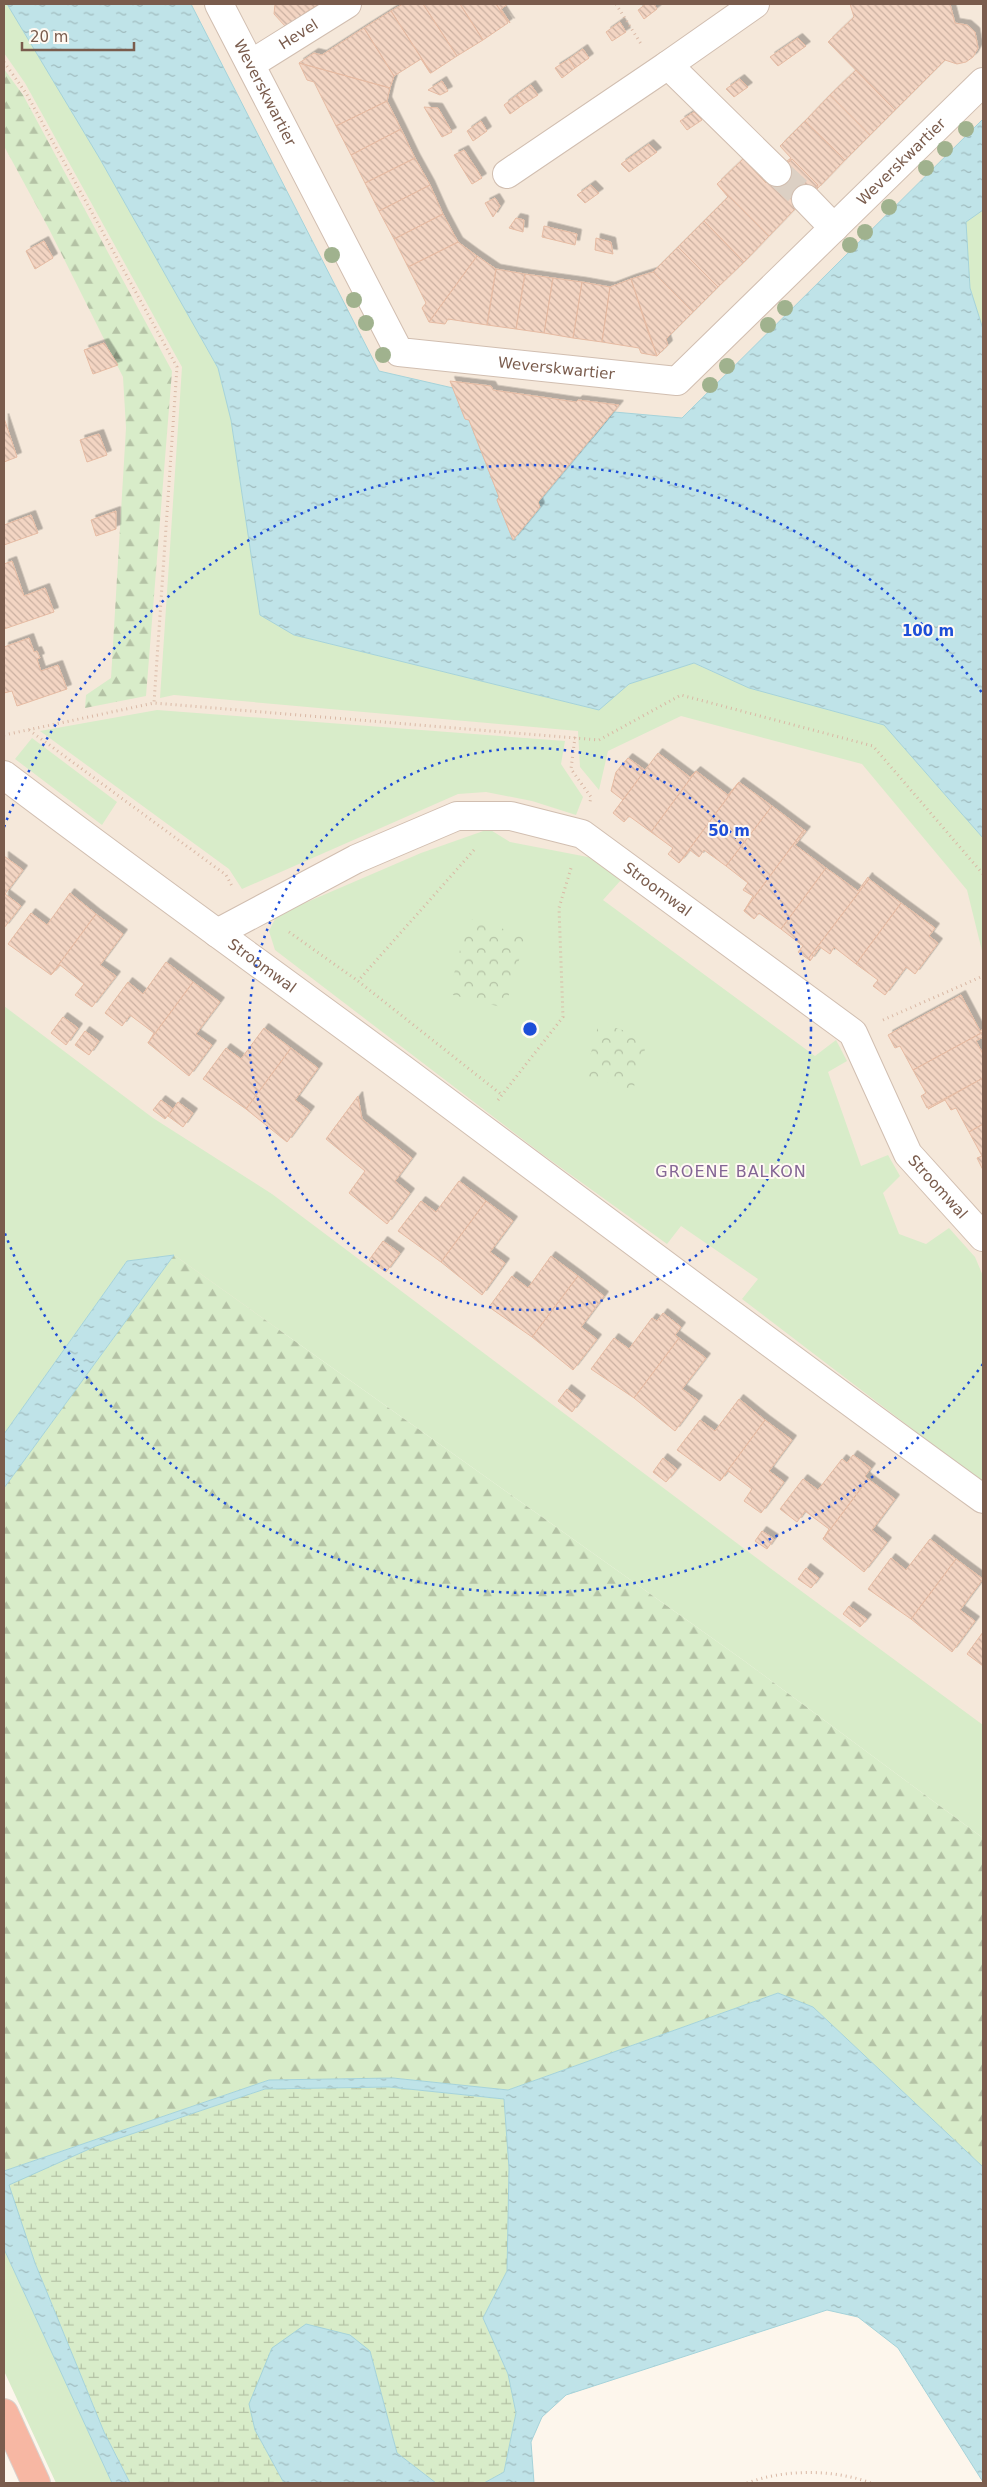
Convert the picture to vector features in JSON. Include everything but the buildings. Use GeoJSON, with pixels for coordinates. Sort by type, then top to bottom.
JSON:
{"type":"FeatureCollection","features":[{"type":"Feature","properties":{"kind":"highway"},"geometry":{"type":"LineString","coordinates":[[4,2413],[36,2483]]}},
{"type":"Feature","properties":{"kind":"street","name":"Weverskwartier"},"geometry":{"type":"LineString","coordinates":[[219,4],[400,352],[677,381],[983,82]]}},
{"type":"Feature","properties":{"kind":"street","name":"Hevel"},"geometry":{"type":"LineString","coordinates":[[251,64],[347,4]]}},
{"type":"Feature","properties":{"kind":"street"},"geometry":{"type":"LineString","coordinates":[[507,174],[664,69],[755,4]]}},
{"type":"Feature","properties":{"kind":"street"},"geometry":{"type":"LineString","coordinates":[[664,69],[777,172]]}},
{"type":"Feature","properties":{"kind":"street"},"geometry":{"type":"LineString","coordinates":[[806,199],[834,228]]}},
{"type":"Feature","properties":{"kind":"street","name":"Stroomwal"},"geometry":{"type":"LineString","coordinates":[[4,774],[726,1312],[983,1499]]}},
{"type":"Feature","properties":{"kind":"street","name":"Stroomwal"},"geometry":{"type":"LineString","coordinates":[[217,933],[356,859],[458,816],[504,816],[582,834],[853,1033],[908,1154],[983,1237]]}},
{"type":"Feature","properties":{"kind":"path"},"geometry":{"type":"LineString","coordinates":[[616,4],[664,69]]}},
{"type":"Feature","properties":{"kind":"path"},"geometry":{"type":"LineString","coordinates":[[4,62],[26,93],[176,367],[154,703]]}},
{"type":"Feature","properties":{"kind":"path"},"geometry":{"type":"LineString","coordinates":[[4,736],[154,703],[599,740],[681,695],[873,746],[983,874]]}},
{"type":"Feature","properties":{"kind":"path"},"geometry":{"type":"LineString","coordinates":[[28,730],[226,875],[238,896],[358,981],[502,1095]]}},
{"type":"Feature","properties":{"kind":"path"},"geometry":{"type":"LineString","coordinates":[[572,761],[575,737]]}},
{"type":"Feature","properties":{"kind":"path"},"geometry":{"type":"LineString","coordinates":[[358,981],[504,816]]}},
{"type":"Feature","properties":{"kind":"path"},"geometry":{"type":"LineString","coordinates":[[478,1126],[563,1017],[559,908],[572,864]]}},
{"type":"Feature","properties":{"kind":"path"},"geometry":{"type":"LineString","coordinates":[[853,1033],[983,976]]}},
{"type":"Feature","properties":{"kind":"path"},"geometry":{"type":"LineString","coordinates":[[747,2483],[783,2474],[808,2473],[832,2474],[870,2483]]}},
{"type":"Feature","properties":{"kind":"shaded area"},"geometry":{"type":"Polygon","coordinates":[[[4,4],[983,4],[983,1760],[4,1162],[4,4]]]}},
{"type":"Feature","properties":{"kind":"green space"},"geometry":{"type":"Polygon","coordinates":[[[4,4],[7,4],[100,159],[218,368],[231,420],[260,615],[294,635],[599,710],[629,684],[693,663],[749,688],[884,725],[983,838],[983,955],[967,890],[862,764],[681,716],[608,751],[599,790],[580,767],[578,731],[174,695],[160,698],[182,367],[25,83],[4,53],[4,4]]]}},
{"type":"Feature","properties":{"kind":"green space"},"geometry":{"type":"Polygon","coordinates":[[[4,69],[23,95],[172,371],[146,696],[85,708],[86,695],[111,678],[126,428],[123,377],[49,229],[4,146],[4,69]]]}},
{"type":"Feature","properties":{"kind":"green space"},"geometry":{"type":"Polygon","coordinates":[[[983,210],[983,329],[970,288],[966,221],[983,210]]]}},
{"type":"Feature","properties":{"kind":"green space"},"geometry":{"type":"Polygon","coordinates":[[[157,710],[565,741],[561,764],[583,797],[576,815],[532,801],[486,792],[458,794],[242,889],[229,869],[40,731],[157,710]]]}},
{"type":"Feature","properties":{"kind":"green space"},"geometry":{"type":"Polygon","coordinates":[[[32,738],[117,802],[102,825],[15,759],[32,738]]]}},
{"type":"Feature","properties":{"kind":"green space"},"geometry":{"type":"Polygon","coordinates":[[[489,829],[510,842],[593,858],[621,880],[603,900],[815,1056],[836,1040],[847,1061],[828,1072],[861,1166],[888,1155],[900,1176],[883,1193],[899,1234],[926,1244],[949,1228],[975,1257],[983,1276],[983,1483],[742,1299],[758,1279],[681,1226],[667,1244],[542,1154],[275,950],[269,931],[277,915],[421,853],[489,829]]]}},
{"type":"Feature","properties":{"kind":"green space"},"geometry":{"type":"Polygon","coordinates":[[[468,918],[526,936],[505,1008],[449,994],[468,918]]]}},
{"type":"Feature","properties":{"kind":"green space"},"geometry":{"type":"Polygon","coordinates":[[[4,1006],[153,1118],[272,1194],[770,1568],[983,1725],[983,1838],[743,1660],[174,1255],[127,1261],[4,1434],[4,1006]]]}},
{"type":"Feature","properties":{"kind":"green space"},"geometry":{"type":"Polygon","coordinates":[[[599,1022],[648,1039],[633,1090],[585,1076],[599,1022]]]}},
{"type":"Feature","properties":{"kind":"green space"},"geometry":{"type":"Polygon","coordinates":[[[174,1255],[743,1660],[983,1838],[983,2167],[813,2007],[778,1993],[508,2090],[393,2078],[269,2080],[4,2171],[4,1488],[174,1255]]]}},
{"type":"Feature","properties":{"kind":"green space"},"geometry":{"type":"Polygon","coordinates":[[[389,2087],[504,2099],[509,2168],[507,2271],[483,2318],[508,2374],[516,2413],[504,2472],[484,2483],[436,2483],[397,2453],[370,2351],[255,2430],[284,2483],[130,2483],[104,2432],[35,2263],[8,2185],[96,2146],[265,2089],[389,2087]]]}},
{"type":"Feature","properties":{"kind":"green space"},"geometry":{"type":"Polygon","coordinates":[[[4,2249],[112,2483],[56,2483],[4,2371],[4,2249]]]}},
{"type":"Feature","properties":{"kind":"water"},"geometry":{"type":"Polygon","coordinates":[[[7,4],[191,4],[379,371],[453,388],[465,419],[469,420],[499,497],[497,500],[513,540],[539,507],[538,502],[589,438],[593,438],[614,412],[682,418],[983,119],[983,210],[966,222],[970,288],[983,329],[983,838],[884,725],[749,688],[694,663],[629,684],[599,710],[294,635],[260,615],[231,420],[218,368],[100,159],[7,4]]]}},
{"type":"Feature","properties":{"kind":"water"},"geometry":{"type":"Polygon","coordinates":[[[174,1255],[4,1488],[4,1434],[127,1261],[174,1255]]]}},
{"type":"Feature","properties":{"kind":"water"},"geometry":{"type":"Polygon","coordinates":[[[778,1993],[813,2007],[983,2167],[983,2482],[898,2348],[858,2317],[827,2310],[566,2395],[542,2417],[531,2442],[534,2483],[484,2483],[504,2472],[516,2413],[508,2374],[483,2318],[507,2271],[509,2168],[504,2099],[389,2087],[265,2089],[96,2146],[9,2185],[35,2263],[104,2432],[130,2483],[112,2483],[4,2249],[4,2171],[269,2080],[393,2078],[508,2090],[778,1993]]]}},
{"type":"Feature","properties":{"kind":"water"},"geometry":{"type":"Polygon","coordinates":[[[306,2324],[350,2335],[370,2351],[397,2453],[436,2483],[284,2483],[255,2430],[249,2404],[272,2348],[306,2324]]]}},
{"type":"Feature","properties":{"kind":"tunnel"},"geometry":{"type":"LineString","coordinates":[[777,172],[806,199]]}},
{"type":"Feature","properties":{"kind":"district","name":"GROENE BALKON"},"geometry":{"type":"Point","coordinates":[731,1171]}}]}
